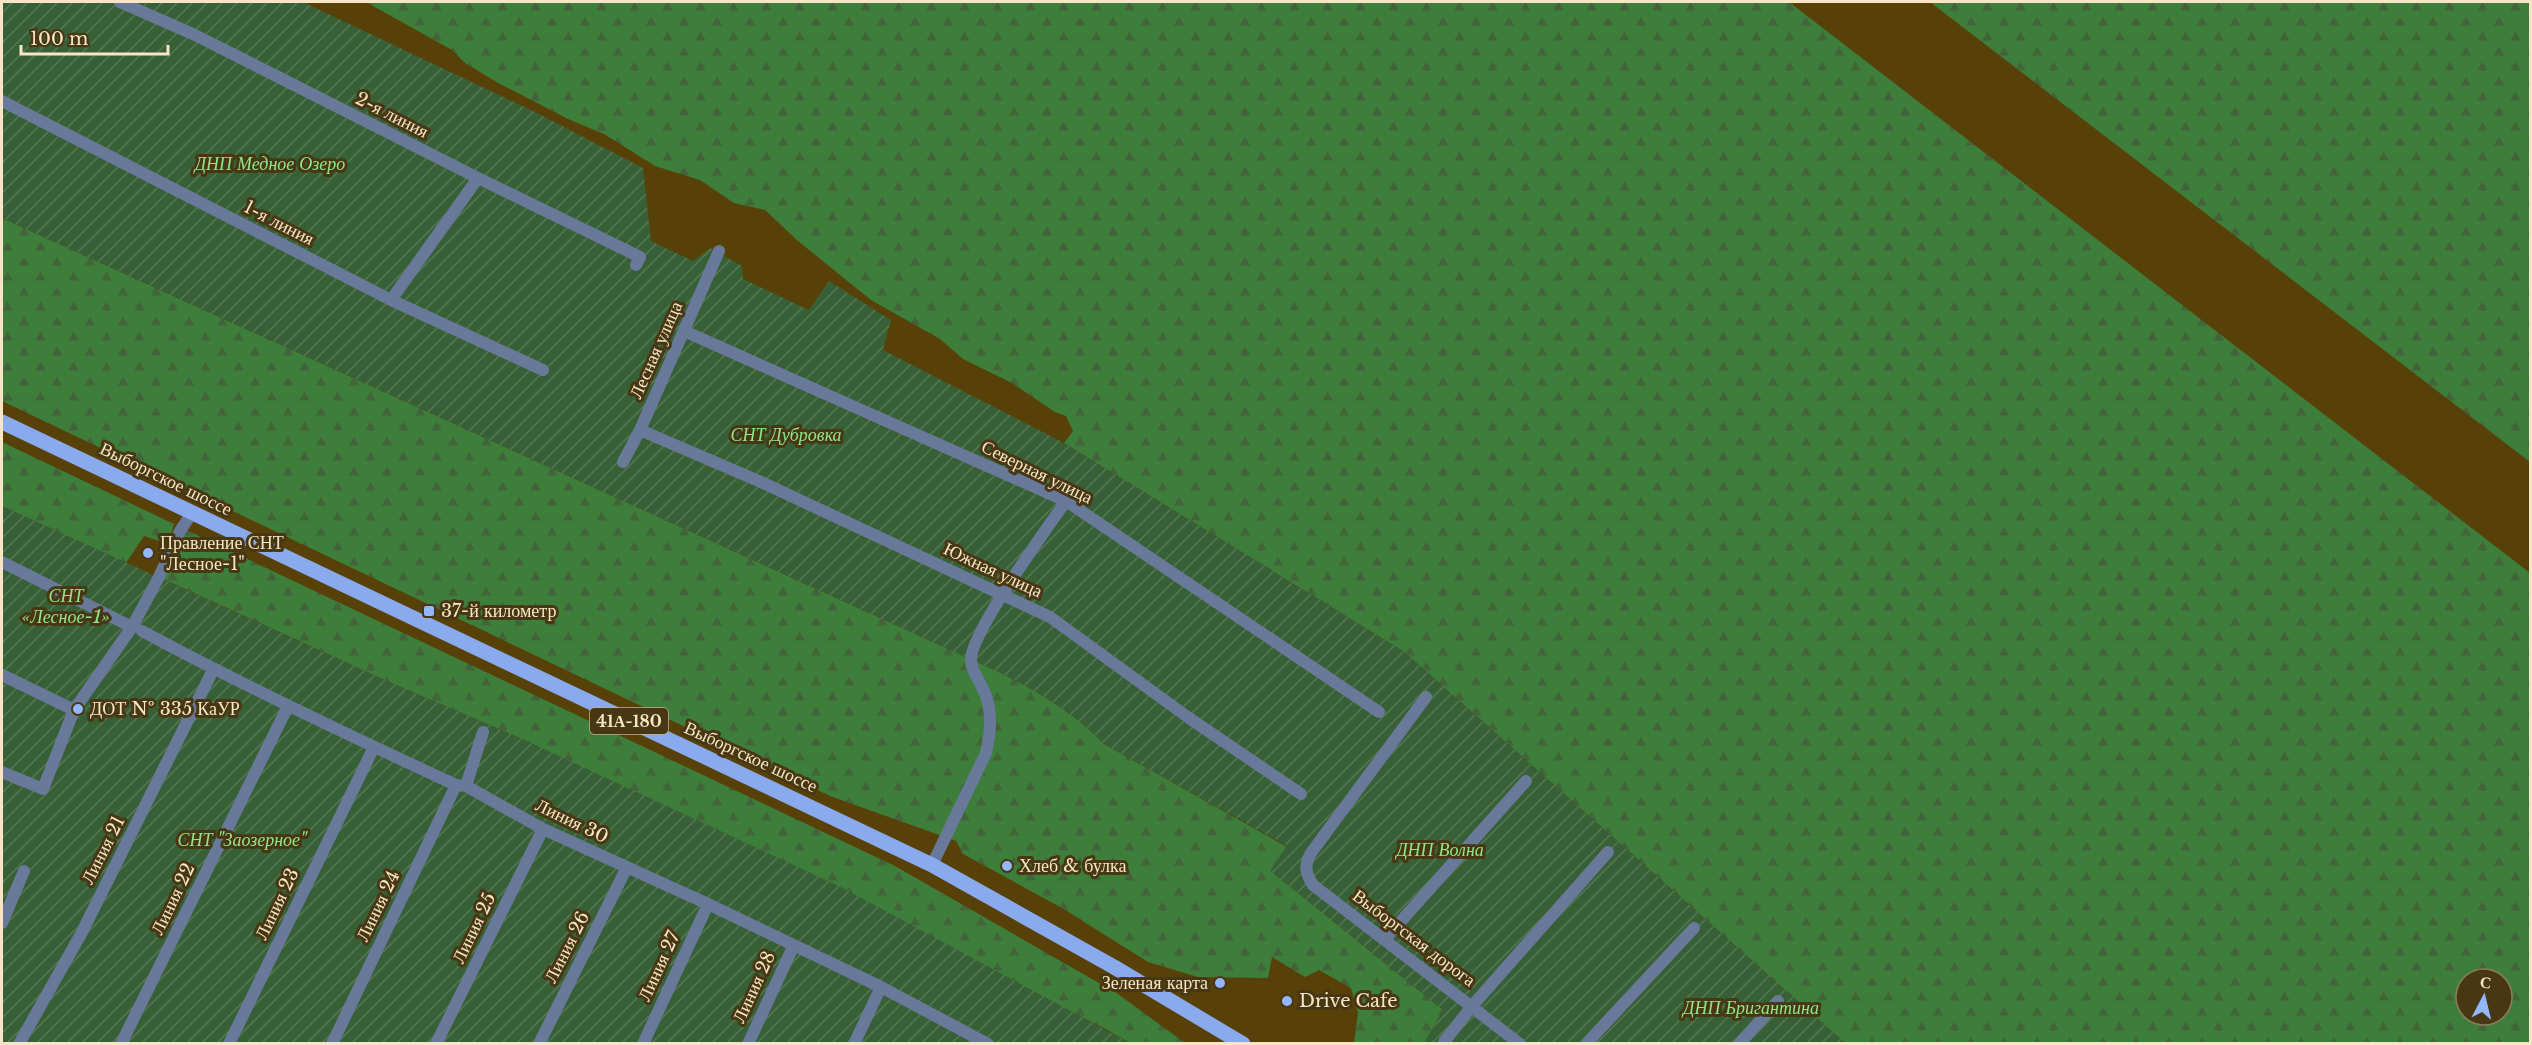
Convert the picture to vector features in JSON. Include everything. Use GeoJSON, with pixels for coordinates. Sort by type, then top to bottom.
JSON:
{"type":"FeatureCollection","features":[{"type":"Feature","properties":{"kind":"main road","name":"Выборгское шоссе"},"geometry":{"type":"LineString","coordinates":[[2,422],[932,865],[1114,967],[1244,1044]]}},
{"type":"Feature","properties":{"kind":"street","name":"2-я линия"},"geometry":{"type":"LineString","coordinates":[[120,2],[195,35],[640,257],[636,265]]}},
{"type":"Feature","properties":{"kind":"street","name":"1-я линия"},"geometry":{"type":"LineString","coordinates":[[2,101],[391,300],[543,370]]}},
{"type":"Feature","properties":{"kind":"street"},"geometry":{"type":"LineString","coordinates":[[391,300],[478,178]]}},
{"type":"Feature","properties":{"kind":"street","name":"Лесная улица"},"geometry":{"type":"LineString","coordinates":[[623,462],[640,430],[719,251]]}},
{"type":"Feature","properties":{"kind":"street","name":"Северная улица"},"geometry":{"type":"LineString","coordinates":[[684,331],[1065,501],[1379,712]]}},
{"type":"Feature","properties":{"kind":"street","name":"Южная улица"},"geometry":{"type":"LineString","coordinates":[[640,430],[761,482],[1050,617],[1189,718],[1301,794]]}},
{"type":"Feature","properties":{"kind":"street"},"geometry":{"type":"LineString","coordinates":[[932,865],[986,753],[991,732],[985,691],[971,661],[972,648],[1003,594],[1065,501]]}},
{"type":"Feature","properties":{"kind":"street"},"geometry":{"type":"LineString","coordinates":[[2,772],[37,789],[43,789],[74,710],[137,629],[180,531],[192,513]]}},
{"type":"Feature","properties":{"kind":"street"},"geometry":{"type":"LineString","coordinates":[[2,562],[137,629]]}},
{"type":"Feature","properties":{"kind":"street","name":"Линия 30"},"geometry":{"type":"LineString","coordinates":[[137,629],[213,670],[374,747],[461,785],[543,829],[708,904],[881,987],[988,1044]]}},
{"type":"Feature","properties":{"kind":"street","name":"Линия 21"},"geometry":{"type":"LineString","coordinates":[[19,1044],[81,934],[213,670]]}},
{"type":"Feature","properties":{"kind":"street"},"geometry":{"type":"LineString","coordinates":[[2,675],[74,710]]}},
{"type":"Feature","properties":{"kind":"street","name":"Выборгская дорога"},"geometry":{"type":"LineString","coordinates":[[1426,697],[1311,853],[1305,864],[1306,874],[1313,885],[1520,1044]]}},
{"type":"Feature","properties":{"kind":"street","name":"Линия 22"},"geometry":{"type":"LineString","coordinates":[[121,1044],[288,706]]}},
{"type":"Feature","properties":{"kind":"street","name":"Линия 24"},"geometry":{"type":"LineString","coordinates":[[332,1044],[461,785],[483,732]]}},
{"type":"Feature","properties":{"kind":"street","name":"Линия 23"},"geometry":{"type":"LineString","coordinates":[[229,1044],[374,747]]}},
{"type":"Feature","properties":{"kind":"street"},"geometry":{"type":"LineString","coordinates":[[1385,939],[1526,781]]}},
{"type":"Feature","properties":{"kind":"street","name":"Линия 25"},"geometry":{"type":"LineString","coordinates":[[436,1044],[543,829]]}},
{"type":"Feature","properties":{"kind":"street"},"geometry":{"type":"LineString","coordinates":[[1444,1042],[1472,1006],[1608,852]]}},
{"type":"Feature","properties":{"kind":"street","name":"Линия 26"},"geometry":{"type":"LineString","coordinates":[[539,1044],[627,867]]}},
{"type":"Feature","properties":{"kind":"street"},"geometry":{"type":"LineString","coordinates":[[2,923],[24,872]]}},
{"type":"Feature","properties":{"kind":"street","name":"Линия 27"},"geometry":{"type":"LineString","coordinates":[[643,1044],[708,904]]}},
{"type":"Feature","properties":{"kind":"street"},"geometry":{"type":"LineString","coordinates":[[1586,1044],[1694,928]]}},
{"type":"Feature","properties":{"kind":"street","name":"Линия 28"},"geometry":{"type":"LineString","coordinates":[[748,1044],[794,946]]}},
{"type":"Feature","properties":{"kind":"street"},"geometry":{"type":"LineString","coordinates":[[854,1044],[881,987]]}},
{"type":"Feature","properties":{"kind":"street"},"geometry":{"type":"LineString","coordinates":[[1740,1044],[1778,1001]]}},
{"type":"Feature","properties":{"kind":"green space"},"geometry":{"type":"Polygon","coordinates":[[[2,2],[303,2],[537,113],[643,168],[651,241],[693,261],[710,248],[742,266],[743,279],[809,310],[829,281],[891,320],[883,350],[1064,443],[1403,651],[1845,1043],[1424,1043],[1443,1010],[1270,871],[1287,846],[1104,744],[1069,713],[1029,688],[1001,673],[2,218],[2,2]]]}},
{"type":"Feature","properties":{"kind":"green space"},"geometry":{"type":"Polygon","coordinates":[[[366,2],[1789,2],[2530,573],[2530,1043],[1845,1043],[1403,651],[1064,443],[1073,431],[1066,416],[1055,412],[1012,383],[963,359],[940,339],[871,300],[798,241],[765,210],[734,203],[700,180],[655,166],[604,134],[568,119],[465,63],[452,50],[366,2]]]}},
{"type":"Feature","properties":{"kind":"green space"},"geometry":{"type":"Polygon","coordinates":[[[1930,2],[2530,2],[2530,462],[1930,2]]]}},
{"type":"Feature","properties":{"kind":"green space"},"geometry":{"type":"Polygon","coordinates":[[[2,218],[1001,673],[1029,688],[1069,713],[1104,744],[1287,847],[1271,871],[1443,1010],[1424,1043],[1354,1043],[1358,1013],[1351,988],[1319,970],[1305,977],[1272,957],[1268,978],[1198,977],[1148,962],[1062,908],[963,854],[956,841],[830,796],[2,401],[2,218]]]}},
{"type":"Feature","properties":{"kind":"green space"},"geometry":{"type":"Polygon","coordinates":[[[2,442],[174,524],[168,544],[144,536],[126,563],[2,506],[2,442]]]}},
{"type":"Feature","properties":{"kind":"green space","name":"СНТ \"Заозерное\""},"geometry":{"type":"Polygon","coordinates":[[[2,506],[389,682],[529,742],[843,888],[1130,1043],[2,1044],[2,506]]]}},
{"type":"Feature","properties":{"kind":"green space"},"geometry":{"type":"Polygon","coordinates":[[[182,528],[895,866],[1118,994],[1185,1043],[1130,1043],[529,742],[389,682],[159,577],[182,528]]]}},
{"type":"Feature","properties":{"kind":"place","name":"Правление СНТ \"Лесное-1\""},"geometry":{"type":"Point","coordinates":[148,553]}},
{"type":"Feature","properties":{"kind":"place","name":"37-й километр"},"geometry":{"type":"Point","coordinates":[429,611]}},
{"type":"Feature","properties":{"kind":"place","name":"ДОТ № 335 КаУР"},"geometry":{"type":"Point","coordinates":[78,709]}},
{"type":"Feature","properties":{"kind":"place","name":"Хлеб & булка"},"geometry":{"type":"Point","coordinates":[1007,866]}},
{"type":"Feature","properties":{"kind":"place","name":"Зеленая карта"},"geometry":{"type":"Point","coordinates":[1220,983]}},
{"type":"Feature","properties":{"kind":"place","name":"Drive Cafe"},"geometry":{"type":"Point","coordinates":[1287,1001]}},
{"type":"Feature","properties":{"kind":"park label","name":"ДНП Медное Озеро"},"geometry":{"type":"Point","coordinates":[270,164]}},
{"type":"Feature","properties":{"kind":"park label","name":"СНТ Дубровка"},"geometry":{"type":"Point","coordinates":[786,435]}},
{"type":"Feature","properties":{"kind":"park label","name":"СНТ «Лесное-1»"},"geometry":{"type":"Point","coordinates":[66,606]}},
{"type":"Feature","properties":{"kind":"park label","name":"ДНП Волна"},"geometry":{"type":"Point","coordinates":[1440,850]}},
{"type":"Feature","properties":{"kind":"park label","name":"ДНП Бригантина"},"geometry":{"type":"Point","coordinates":[1751,1008]}}]}
